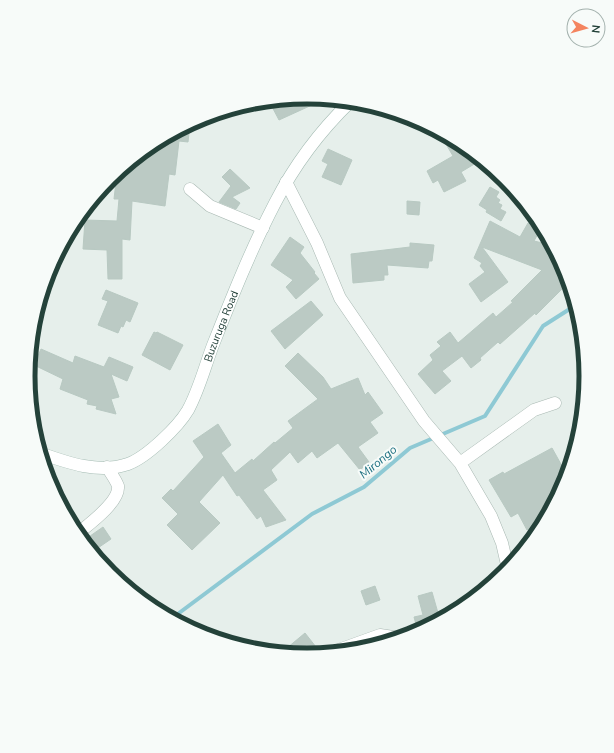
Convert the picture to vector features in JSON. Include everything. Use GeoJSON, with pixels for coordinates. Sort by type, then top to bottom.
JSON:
{"type":"FeatureCollection","features":[{"type":"Feature","properties":{"kind":"street","name":"Buzuruga Road"},"geometry":{"type":"LineString","coordinates":[[46,455],[86,467],[107,467],[128,464],[159,445],[188,410],[236,286],[286,182],[329,122],[344,107]]}},
{"type":"Feature","properties":{"kind":"street"},"geometry":{"type":"LineString","coordinates":[[286,182],[317,243],[340,298],[424,421],[460,463],[491,516],[502,543],[506,562]]}},
{"type":"Feature","properties":{"kind":"street"},"geometry":{"type":"LineString","coordinates":[[190,189],[210,206],[263,228]]}},
{"type":"Feature","properties":{"kind":"street"},"geometry":{"type":"LineString","coordinates":[[460,463],[534,410],[555,403]]}},
{"type":"Feature","properties":{"kind":"street"},"geometry":{"type":"LineString","coordinates":[[82,530],[108,507],[117,493],[118,486],[107,467]]}},
{"type":"Feature","properties":{"kind":"street"},"geometry":{"type":"LineString","coordinates":[[356,644],[380,635],[387,636]]}},
{"type":"Feature","properties":{"kind":"building"},"geometry":{"type":"Polygon","coordinates":[[[313,104],[279,120],[272,107],[313,104]]]}},
{"type":"Feature","properties":{"kind":"building"},"geometry":{"type":"Polygon","coordinates":[[[189,132],[188,142],[179,141],[175,175],[169,174],[165,206],[132,201],[130,240],[122,239],[122,279],[108,279],[107,250],[83,249],[85,220],[117,221],[119,199],[114,199],[116,183],[128,172],[156,150],[189,132]]]}},
{"type":"Feature","properties":{"kind":"building"},"geometry":{"type":"Polygon","coordinates":[[[445,142],[476,163],[461,172],[466,181],[444,192],[438,180],[433,183],[427,171],[453,156],[445,142]]]}},
{"type":"Feature","properties":{"kind":"building"},"geometry":{"type":"Polygon","coordinates":[[[328,149],[352,160],[341,185],[322,177],[328,164],[322,161],[328,149]]]}},
{"type":"Feature","properties":{"kind":"building"},"geometry":{"type":"Polygon","coordinates":[[[230,169],[250,188],[232,197],[240,203],[236,209],[219,202],[231,186],[222,177],[230,169]]]}},
{"type":"Feature","properties":{"kind":"building"},"geometry":{"type":"Polygon","coordinates":[[[490,187],[499,192],[496,197],[500,200],[498,203],[502,205],[500,209],[506,212],[501,221],[486,212],[487,210],[479,205],[490,187]]]}},
{"type":"Feature","properties":{"kind":"building"},"geometry":{"type":"Polygon","coordinates":[[[407,201],[420,202],[419,215],[407,214],[407,201]]]}},
{"type":"Feature","properties":{"kind":"building"},"geometry":{"type":"Polygon","coordinates":[[[490,221],[520,237],[528,223],[534,226],[538,233],[534,241],[544,243],[564,287],[536,315],[535,313],[500,344],[498,342],[471,368],[462,356],[442,371],[451,381],[435,394],[418,374],[433,360],[430,355],[441,346],[437,342],[450,332],[458,343],[493,313],[496,317],[513,302],[511,301],[542,270],[482,247],[508,282],[481,302],[469,284],[485,272],[480,266],[482,263],[474,258],[490,221]]]}},
{"type":"Feature","properties":{"kind":"building"},"geometry":{"type":"Polygon","coordinates":[[[290,237],[304,247],[300,253],[319,279],[296,299],[286,287],[293,280],[271,265],[290,237]]]}},
{"type":"Feature","properties":{"kind":"building"},"geometry":{"type":"Polygon","coordinates":[[[410,243],[434,245],[432,261],[429,261],[428,268],[387,265],[388,275],[384,275],[384,280],[353,283],[351,254],[410,247],[410,243]]]}},
{"type":"Feature","properties":{"kind":"building"},"geometry":{"type":"Polygon","coordinates":[[[106,290],[138,303],[130,322],[126,320],[118,333],[98,325],[108,301],[102,299],[106,290]]]}},
{"type":"Feature","properties":{"kind":"building"},"geometry":{"type":"Polygon","coordinates":[[[311,301],[323,315],[285,349],[271,331],[311,301]]]}},
{"type":"Feature","properties":{"kind":"building"},"geometry":{"type":"Polygon","coordinates":[[[154,332],[157,332],[183,345],[170,370],[142,355],[154,332]]]}},
{"type":"Feature","properties":{"kind":"building"},"geometry":{"type":"Polygon","coordinates":[[[41,349],[73,363],[75,356],[104,367],[109,357],[133,367],[127,381],[111,374],[119,397],[111,399],[116,414],[96,409],[97,406],[87,404],[88,400],[60,389],[63,379],[36,366],[36,361],[41,349]]]}},
{"type":"Feature","properties":{"kind":"building"},"geometry":{"type":"Polygon","coordinates":[[[298,353],[323,377],[331,389],[358,378],[365,395],[368,392],[383,413],[370,422],[378,433],[358,447],[369,462],[360,470],[338,443],[317,458],[312,451],[298,463],[290,452],[271,470],[277,480],[263,490],[286,520],[266,527],[261,516],[257,519],[239,495],[237,496],[223,475],[199,502],[220,523],[192,550],[167,525],[178,514],[162,498],[171,489],[173,491],[204,457],[193,441],[218,424],[231,445],[221,453],[235,473],[252,459],[253,461],[274,442],[275,443],[293,428],[288,421],[318,399],[285,366],[298,353]]]}},
{"type":"Feature","properties":{"kind":"building"},"geometry":{"type":"Polygon","coordinates":[[[552,448],[563,468],[543,513],[534,526],[527,530],[518,513],[511,517],[489,480],[503,472],[504,474],[552,448]]]}},
{"type":"Feature","properties":{"kind":"building"},"geometry":{"type":"Polygon","coordinates":[[[103,527],[111,539],[96,549],[88,538],[103,527]]]}},
{"type":"Feature","properties":{"kind":"building"},"geometry":{"type":"Polygon","coordinates":[[[375,586],[380,600],[366,605],[361,591],[375,586]]]}},
{"type":"Feature","properties":{"kind":"building"},"geometry":{"type":"Polygon","coordinates":[[[432,592],[438,614],[416,625],[414,617],[423,615],[418,596],[432,592]]]}},
{"type":"Feature","properties":{"kind":"building"},"geometry":{"type":"Polygon","coordinates":[[[305,633],[316,647],[315,648],[287,648],[305,633]]]}},
{"type":"Feature","properties":{"kind":"waterway","name":"Mirongo"},"geometry":{"type":"LineString","coordinates":[[177,615],[312,514],[364,487],[410,448],[485,416],[543,326],[571,308]]}}]}
